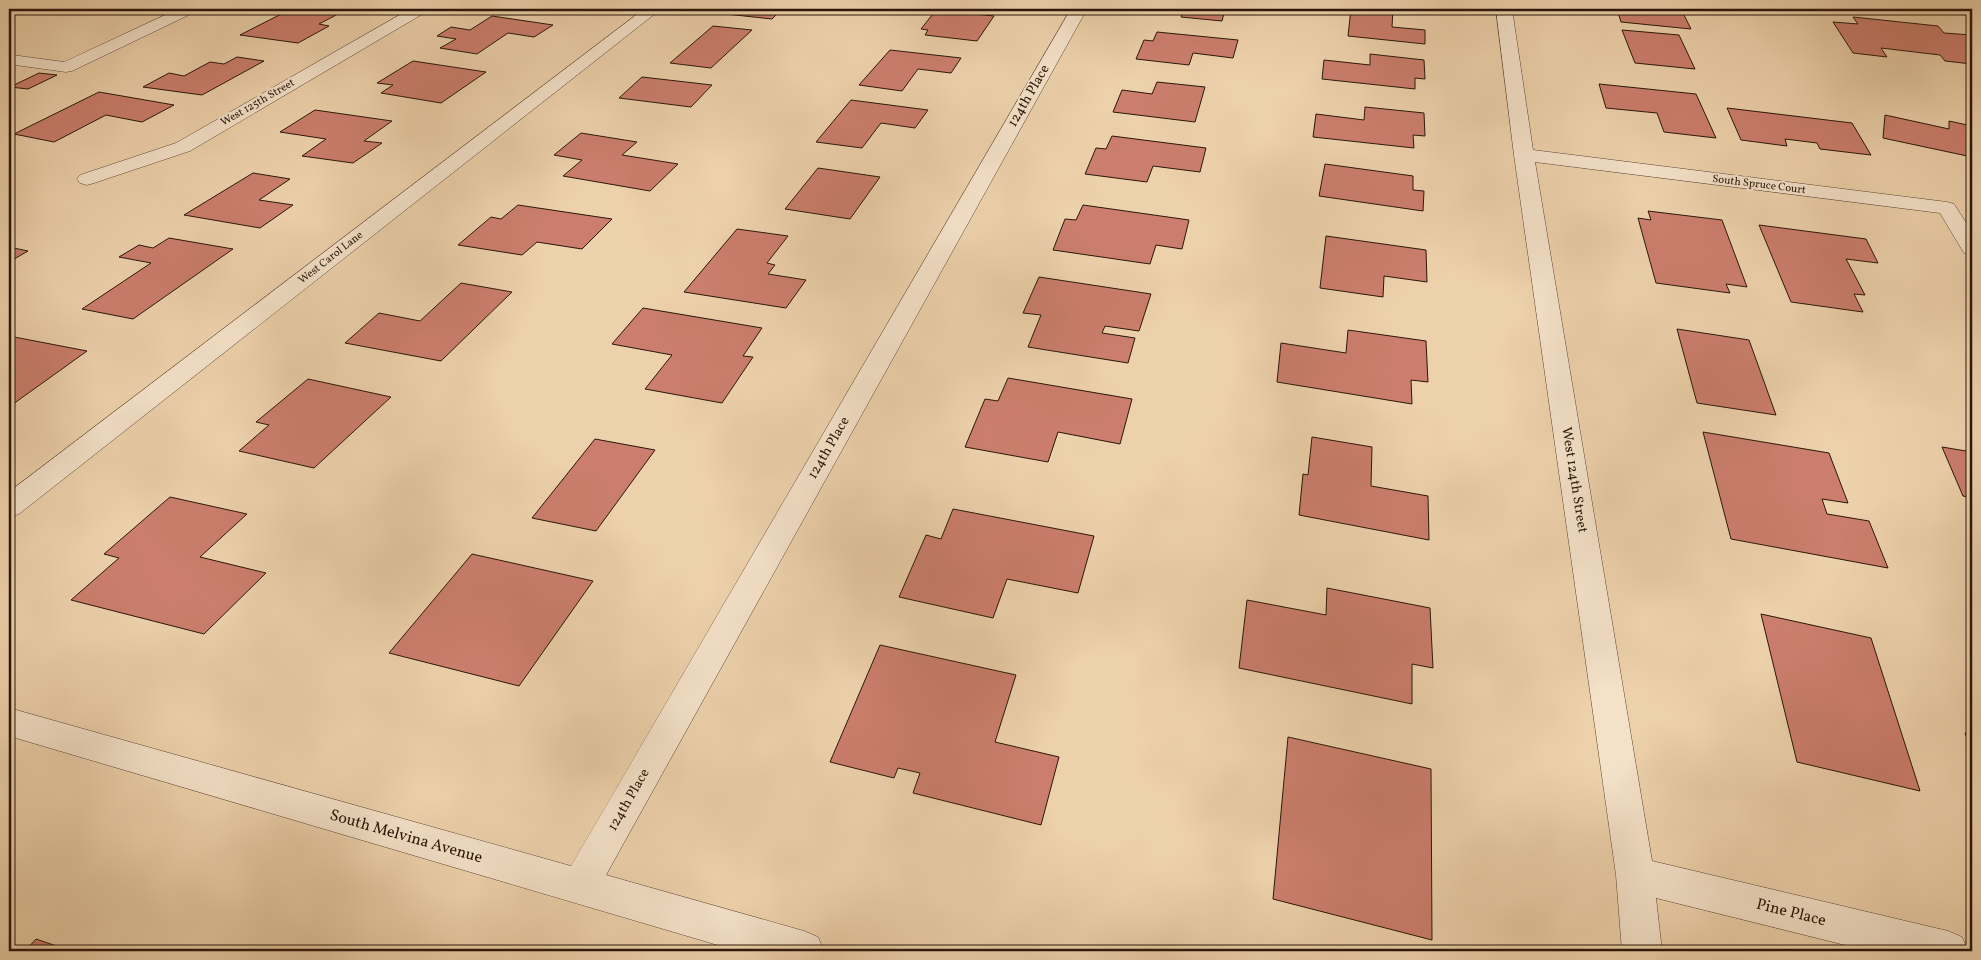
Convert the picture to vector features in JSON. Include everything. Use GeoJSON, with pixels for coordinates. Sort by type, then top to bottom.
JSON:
{"type":"FeatureCollection","features":[{"type":"Feature","properties":{"kind":"street"},"geometry":{"type":"LineString","coordinates":[[9,62],[12,60],[66,67],[190,9]]}},
{"type":"Feature","properties":{"kind":"street","name":"West 125th Street"},"geometry":{"type":"LineString","coordinates":[[87,179],[183,147],[421,9]]}},
{"type":"Feature","properties":{"kind":"street","name":"West Carol Lane"},"geometry":{"type":"LineString","coordinates":[[9,507],[653,9]]}},
{"type":"Feature","properties":{"kind":"street","name":"124th Place"},"geometry":{"type":"LineString","coordinates":[[579,888],[1079,9]]}},
{"type":"Feature","properties":{"kind":"street","name":"West 124th Street"},"geometry":{"type":"LineString","coordinates":[[1504,9],[1524,155],[1635,875],[1642,951]]}},
{"type":"Feature","properties":{"kind":"street","name":"South Spruce Court"},"geometry":{"type":"LineString","coordinates":[[1524,155],[1948,208],[1972,248]]}},
{"type":"Feature","properties":{"kind":"street","name":"South Melvina Avenue"},"geometry":{"type":"LineString","coordinates":[[9,722],[579,888],[804,951]]}},
{"type":"Feature","properties":{"kind":"street","name":"Pine Place"},"geometry":{"type":"LineString","coordinates":[[1635,875],[1948,951]]}},
{"type":"Feature","properties":{"kind":"building"},"geometry":{"type":"Polygon","coordinates":[[[291,9],[338,14],[319,24],[329,26],[298,43],[240,35],[291,9]]]}},
{"type":"Feature","properties":{"kind":"building"},"geometry":{"type":"Polygon","coordinates":[[[732,9],[782,9],[772,19],[726,14],[732,9]]]}},
{"type":"Feature","properties":{"kind":"building"},"geometry":{"type":"Polygon","coordinates":[[[782,9],[821,9],[817,13],[782,9]]]}},
{"type":"Feature","properties":{"kind":"building"},"geometry":{"type":"Polygon","coordinates":[[[1184,9],[1225,9],[1222,21],[1181,17],[1184,9]]]}},
{"type":"Feature","properties":{"kind":"building"},"geometry":{"type":"Polygon","coordinates":[[[1351,9],[1393,9],[1392,27],[1425,30],[1425,44],[1348,36],[1351,9]]]}},
{"type":"Feature","properties":{"kind":"building"},"geometry":{"type":"Polygon","coordinates":[[[1617,9],[1681,9],[1691,29],[1621,22],[1617,9]]]}},
{"type":"Feature","properties":{"kind":"building"},"geometry":{"type":"Polygon","coordinates":[[[936,10],[994,16],[977,41],[925,35],[928,30],[921,29],[936,10]]]}},
{"type":"Feature","properties":{"kind":"building"},"geometry":{"type":"Polygon","coordinates":[[[492,16],[553,25],[534,37],[508,33],[477,54],[440,48],[456,39],[437,36],[451,27],[470,30],[492,16]]]}},
{"type":"Feature","properties":{"kind":"building"},"geometry":{"type":"Polygon","coordinates":[[[1853,17],[1938,26],[1944,33],[1972,35],[1972,64],[1945,61],[1940,55],[1881,48],[1887,57],[1853,53],[1833,22],[1858,24],[1853,17]]]}},
{"type":"Feature","properties":{"kind":"building"},"geometry":{"type":"Polygon","coordinates":[[[713,26],[752,30],[711,68],[670,63],[713,26]]]}},
{"type":"Feature","properties":{"kind":"building"},"geometry":{"type":"Polygon","coordinates":[[[1622,30],[1679,35],[1695,69],[1635,63],[1622,30]]]}},
{"type":"Feature","properties":{"kind":"building"},"geometry":{"type":"Polygon","coordinates":[[[1157,32],[1238,40],[1233,58],[1193,53],[1189,65],[1136,59],[1144,40],[1153,41],[1157,32]]]}},
{"type":"Feature","properties":{"kind":"building"},"geometry":{"type":"Polygon","coordinates":[[[890,50],[961,58],[951,73],[918,69],[902,91],[859,85],[890,50]]]}},
{"type":"Feature","properties":{"kind":"building"},"geometry":{"type":"Polygon","coordinates":[[[1370,54],[1424,60],[1425,79],[1415,78],[1415,89],[1322,79],[1324,60],[1370,65],[1370,54]]]}},
{"type":"Feature","properties":{"kind":"building"},"geometry":{"type":"Polygon","coordinates":[[[237,57],[264,61],[202,95],[143,87],[169,73],[184,76],[210,62],[224,64],[237,57]]]}},
{"type":"Feature","properties":{"kind":"building"},"geometry":{"type":"Polygon","coordinates":[[[413,61],[486,72],[441,103],[381,93],[393,85],[377,83],[413,61]]]}},
{"type":"Feature","properties":{"kind":"building"},"geometry":{"type":"Polygon","coordinates":[[[39,73],[57,75],[28,89],[10,87],[39,73]]]}},
{"type":"Feature","properties":{"kind":"building"},"geometry":{"type":"Polygon","coordinates":[[[642,77],[712,85],[691,107],[619,98],[642,77]]]}},
{"type":"Feature","properties":{"kind":"building"},"geometry":{"type":"Polygon","coordinates":[[[1157,82],[1205,87],[1195,122],[1113,112],[1122,90],[1152,94],[1157,82]]]}},
{"type":"Feature","properties":{"kind":"building"},"geometry":{"type":"Polygon","coordinates":[[[1599,84],[1696,94],[1716,138],[1664,132],[1657,113],[1606,108],[1599,84]]]}},
{"type":"Feature","properties":{"kind":"building"},"geometry":{"type":"Polygon","coordinates":[[[99,92],[174,105],[142,122],[106,115],[54,142],[14,134],[99,92]]]}},
{"type":"Feature","properties":{"kind":"building"},"geometry":{"type":"Polygon","coordinates":[[[851,100],[928,110],[915,128],[881,123],[862,148],[816,142],[851,100]]]}},
{"type":"Feature","properties":{"kind":"building"},"geometry":{"type":"Polygon","coordinates":[[[1365,107],[1424,113],[1425,136],[1413,135],[1414,148],[1313,137],[1316,114],[1364,120],[1365,107]]]}},
{"type":"Feature","properties":{"kind":"building"},"geometry":{"type":"Polygon","coordinates":[[[1727,108],[1852,123],[1871,155],[1820,149],[1817,143],[1785,139],[1787,146],[1741,140],[1727,108]]]}},
{"type":"Feature","properties":{"kind":"building"},"geometry":{"type":"Polygon","coordinates":[[[315,110],[392,121],[364,141],[382,143],[353,163],[302,156],[326,139],[280,132],[315,110]]]}},
{"type":"Feature","properties":{"kind":"building"},"geometry":{"type":"Polygon","coordinates":[[[1885,115],[1949,129],[1949,121],[1972,126],[1972,157],[1883,138],[1885,115]]]}},
{"type":"Feature","properties":{"kind":"building"},"geometry":{"type":"Polygon","coordinates":[[[581,133],[637,142],[622,155],[678,164],[650,191],[563,176],[582,160],[554,155],[581,133]]]}},
{"type":"Feature","properties":{"kind":"building"},"geometry":{"type":"Polygon","coordinates":[[[1112,136],[1206,148],[1200,172],[1153,166],[1147,182],[1085,174],[1096,148],[1106,149],[1112,136]]]}},
{"type":"Feature","properties":{"kind":"building"},"geometry":{"type":"Polygon","coordinates":[[[1325,164],[1413,176],[1413,190],[1424,191],[1423,211],[1319,196],[1325,164]]]}},
{"type":"Feature","properties":{"kind":"building"},"geometry":{"type":"Polygon","coordinates":[[[818,168],[880,177],[850,219],[785,209],[818,168]]]}},
{"type":"Feature","properties":{"kind":"building"},"geometry":{"type":"Polygon","coordinates":[[[253,173],[290,179],[259,200],[293,205],[260,228],[184,215],[253,173]]]}},
{"type":"Feature","properties":{"kind":"building"},"geometry":{"type":"Polygon","coordinates":[[[518,205],[612,219],[582,249],[537,242],[522,255],[458,245],[491,217],[501,219],[518,205]]]}},
{"type":"Feature","properties":{"kind":"building"},"geometry":{"type":"Polygon","coordinates":[[[1083,205],[1189,220],[1182,249],[1156,245],[1150,264],[1053,250],[1065,219],[1076,220],[1083,205]]]}},
{"type":"Feature","properties":{"kind":"building"},"geometry":{"type":"Polygon","coordinates":[[[1648,211],[1722,220],[1747,287],[1726,284],[1730,293],[1656,283],[1638,218],[1651,220],[1648,211]]]}},
{"type":"Feature","properties":{"kind":"building"},"geometry":{"type":"Polygon","coordinates":[[[1759,225],[1866,239],[1878,263],[1846,259],[1865,295],[1854,294],[1863,312],[1791,302],[1759,225]]]}},
{"type":"Feature","properties":{"kind":"building"},"geometry":{"type":"Polygon","coordinates":[[[737,229],[788,236],[767,263],[775,265],[768,274],[806,280],[786,308],[684,292],[737,229]]]}},
{"type":"Feature","properties":{"kind":"building"},"geometry":{"type":"Polygon","coordinates":[[[1326,236],[1426,250],[1427,282],[1384,276],[1383,297],[1320,288],[1326,236]]]}},
{"type":"Feature","properties":{"kind":"building"},"geometry":{"type":"Polygon","coordinates":[[[169,238],[233,249],[133,319],[82,309],[151,263],[119,257],[139,245],[153,248],[169,238]]]}},
{"type":"Feature","properties":{"kind":"building"},"geometry":{"type":"Polygon","coordinates":[[[9,247],[28,251],[9,262],[9,247]]]}},
{"type":"Feature","properties":{"kind":"building"},"geometry":{"type":"Polygon","coordinates":[[[1039,277],[1151,294],[1139,331],[1105,326],[1102,333],[1135,338],[1128,363],[1028,347],[1041,315],[1023,313],[1039,277]]]}},
{"type":"Feature","properties":{"kind":"building"},"geometry":{"type":"Polygon","coordinates":[[[461,283],[512,292],[441,361],[345,343],[379,313],[420,321],[461,283]]]}},
{"type":"Feature","properties":{"kind":"building"},"geometry":{"type":"Polygon","coordinates":[[[643,308],[762,328],[743,356],[753,357],[722,403],[645,389],[672,355],[612,344],[643,308]]]}},
{"type":"Feature","properties":{"kind":"building"},"geometry":{"type":"Polygon","coordinates":[[[1677,329],[1749,340],[1776,415],[1697,403],[1677,329]]]}},
{"type":"Feature","properties":{"kind":"building"},"geometry":{"type":"Polygon","coordinates":[[[1348,330],[1426,341],[1428,382],[1411,380],[1412,404],[1277,382],[1281,343],[1346,353],[1348,330]]]}},
{"type":"Feature","properties":{"kind":"building"},"geometry":{"type":"Polygon","coordinates":[[[9,336],[87,351],[9,407],[9,336]]]}},
{"type":"Feature","properties":{"kind":"building"},"geometry":{"type":"Polygon","coordinates":[[[1008,378],[1132,399],[1120,444],[1058,432],[1048,462],[965,447],[985,399],[998,401],[1008,378]]]}},
{"type":"Feature","properties":{"kind":"building"},"geometry":{"type":"Polygon","coordinates":[[[308,379],[391,397],[314,468],[239,451],[269,425],[256,422],[308,379]]]}},
{"type":"Feature","properties":{"kind":"building"},"geometry":{"type":"Polygon","coordinates":[[[1703,432],[1829,453],[1848,503],[1822,499],[1827,514],[1869,521],[1888,568],[1731,539],[1703,432]]]}},
{"type":"Feature","properties":{"kind":"building"},"geometry":{"type":"Polygon","coordinates":[[[1312,437],[1372,447],[1371,486],[1428,496],[1429,540],[1299,515],[1303,474],[1308,475],[1312,437]]]}},
{"type":"Feature","properties":{"kind":"building"},"geometry":{"type":"Polygon","coordinates":[[[595,439],[655,450],[596,531],[532,518],[595,439]]]}},
{"type":"Feature","properties":{"kind":"building"},"geometry":{"type":"Polygon","coordinates":[[[1942,447],[1972,452],[1972,498],[1963,496],[1942,447]]]}},
{"type":"Feature","properties":{"kind":"building"},"geometry":{"type":"Polygon","coordinates":[[[170,497],[247,514],[200,557],[266,573],[204,634],[71,600],[119,558],[104,554],[170,497]]]}},
{"type":"Feature","properties":{"kind":"building"},"geometry":{"type":"Polygon","coordinates":[[[953,509],[1094,536],[1078,593],[1007,579],[993,618],[899,597],[926,535],[941,539],[953,509]]]}},
{"type":"Feature","properties":{"kind":"building"},"geometry":{"type":"Polygon","coordinates":[[[472,554],[593,581],[519,686],[389,653],[472,554]]]}},
{"type":"Feature","properties":{"kind":"building"},"geometry":{"type":"Polygon","coordinates":[[[1327,588],[1430,608],[1433,668],[1412,664],[1412,704],[1239,668],[1247,600],[1326,615],[1327,588]]]}},
{"type":"Feature","properties":{"kind":"building"},"geometry":{"type":"Polygon","coordinates":[[[1761,614],[1871,638],[1920,791],[1797,762],[1761,614]]]}},
{"type":"Feature","properties":{"kind":"building"},"geometry":{"type":"Polygon","coordinates":[[[880,645],[1016,675],[995,742],[1059,757],[1041,825],[913,793],[920,773],[898,768],[894,778],[830,762],[880,645]]]}},
{"type":"Feature","properties":{"kind":"building"},"geometry":{"type":"Polygon","coordinates":[[[1965,733],[1972,735],[1972,752],[1965,733]]]}},
{"type":"Feature","properties":{"kind":"building"},"geometry":{"type":"Polygon","coordinates":[[[1288,737],[1431,769],[1432,940],[1273,899],[1288,737]]]}},
{"type":"Feature","properties":{"kind":"building"},"geometry":{"type":"Polygon","coordinates":[[[36,939],[71,951],[25,951],[36,939]]]}}]}
